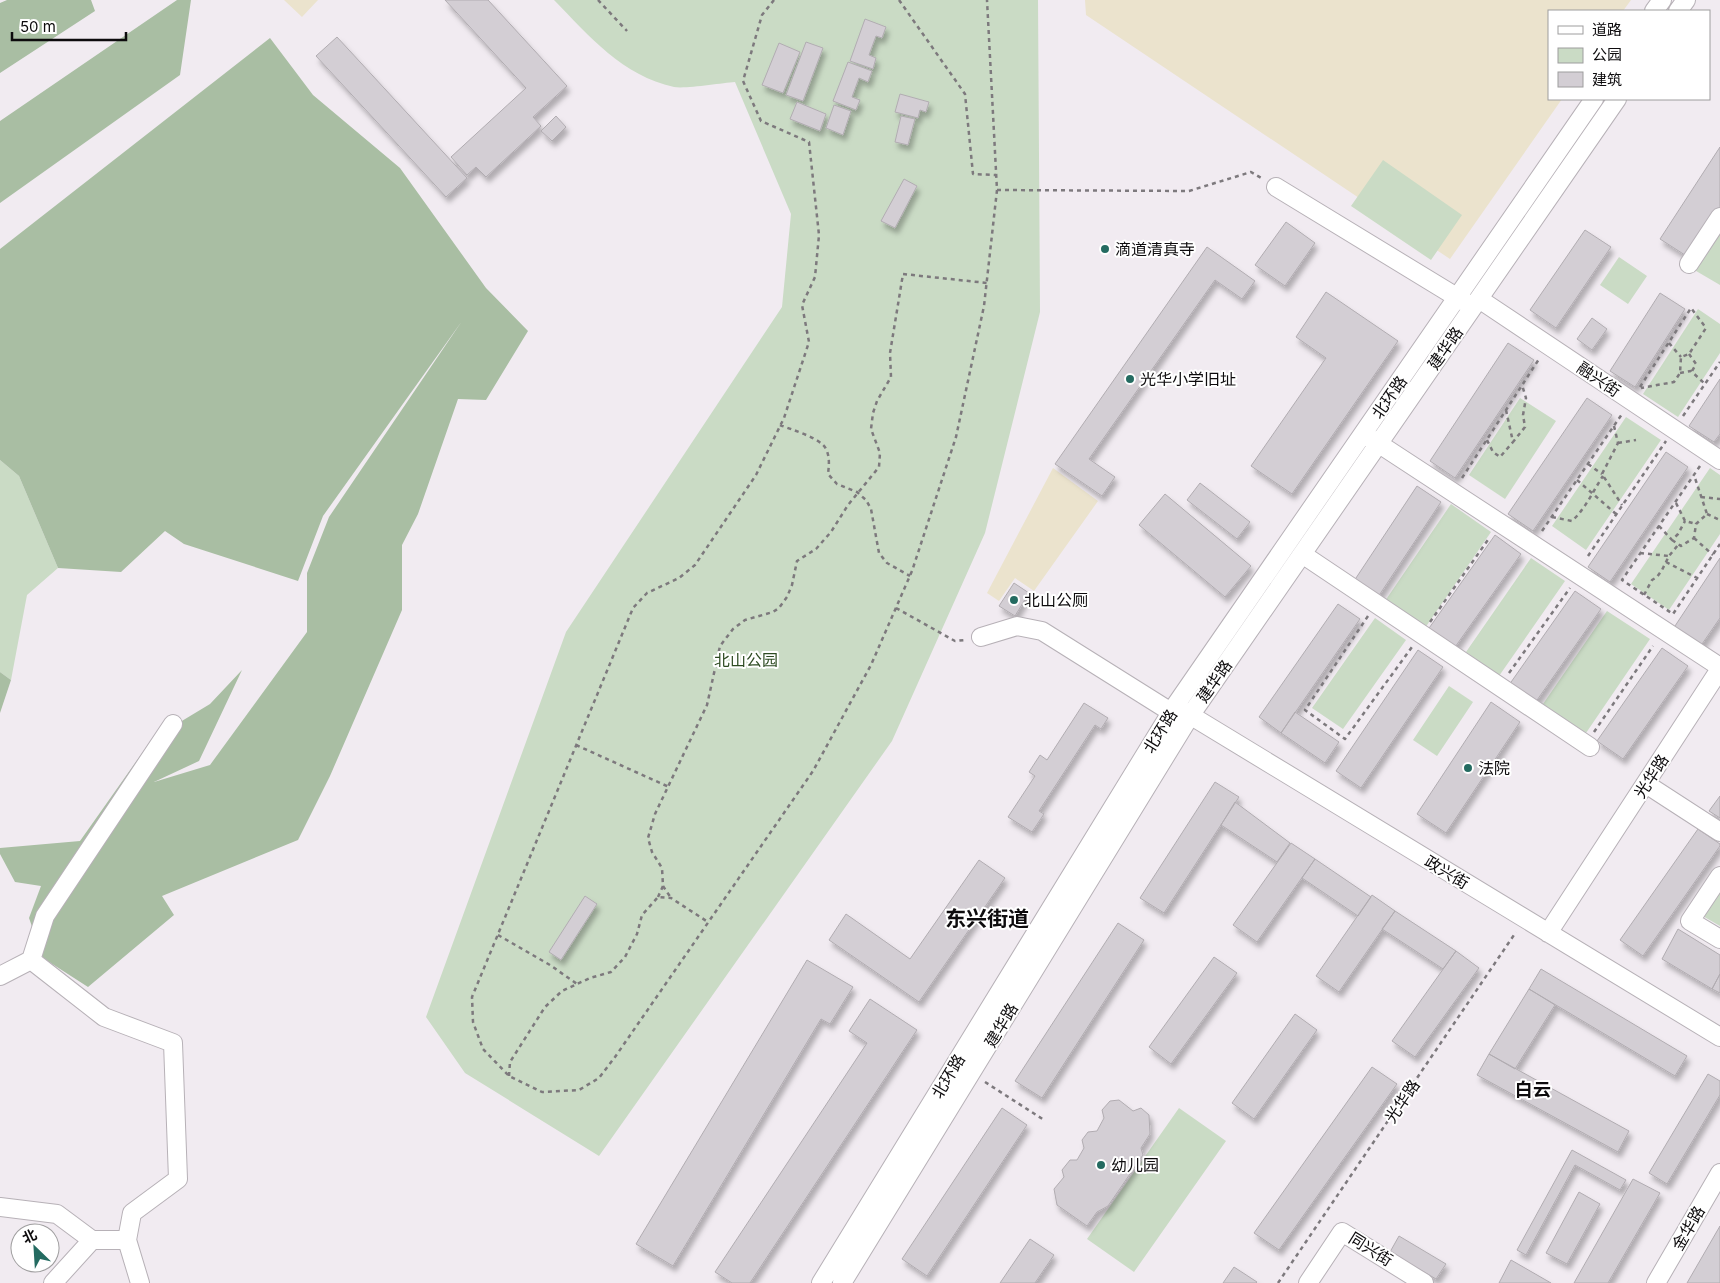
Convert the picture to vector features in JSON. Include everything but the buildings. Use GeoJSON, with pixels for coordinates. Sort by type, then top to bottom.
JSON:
{"type":"FeatureCollection","features":[{"type":"Feature","properties":{"kind":"street","name":"北环路"},"geometry":{"type":"LineString","coordinates":[[821,1283],[1173,709],[1593,100]]}},
{"type":"Feature","properties":{"kind":"street","name":"建华路"},"geometry":{"type":"LineString","coordinates":[[842,1283],[1190,716],[1616,100]]}},
{"type":"Feature","properties":{"kind":"street","name":"融兴街"},"geometry":{"type":"LineString","coordinates":[[1276,187],[1457,298],[1476,303],[1548,345],[1714,456]]}},
{"type":"Feature","properties":{"kind":"street"},"geometry":{"type":"LineString","coordinates":[[1689,264],[1720,217]]}},
{"type":"Feature","properties":{"kind":"street"},"geometry":{"type":"LineString","coordinates":[[1363,434],[1720,668]]}},
{"type":"Feature","properties":{"kind":"street"},"geometry":{"type":"LineString","coordinates":[[1302,554],[1588,746]]}},
{"type":"Feature","properties":{"kind":"street","name":"政兴街"},"geometry":{"type":"LineString","coordinates":[[981,637],[1017,626],[1042,630],[1173,709],[1190,716],[1720,1037]]}},
{"type":"Feature","properties":{"kind":"street","name":"光华路"},"geometry":{"type":"LineString","coordinates":[[1548,933],[1720,668]]}},
{"type":"Feature","properties":{"kind":"street"},"geometry":{"type":"LineString","coordinates":[[0,976],[31,960],[45,916],[173,724]]}},
{"type":"Feature","properties":{"kind":"street"},"geometry":{"type":"LineString","coordinates":[[1646,784],[1720,832]]}},
{"type":"Feature","properties":{"kind":"street"},"geometry":{"type":"LineString","coordinates":[[1720,876],[1690,921],[1720,940]]}},
{"type":"Feature","properties":{"kind":"street"},"geometry":{"type":"LineString","coordinates":[[31,960],[104,1017],[173,1044],[178,1179],[132,1213],[127,1240],[140,1283]]}},
{"type":"Feature","properties":{"kind":"street","name":"金华路"},"geometry":{"type":"LineString","coordinates":[[1656,1283],[1720,1173]]}},
{"type":"Feature","properties":{"kind":"street"},"geometry":{"type":"LineString","coordinates":[[0,1206],[57,1214],[92,1240],[127,1240]]}},
{"type":"Feature","properties":{"kind":"street","name":"同兴街"},"geometry":{"type":"LineString","coordinates":[[1308,1283],[1342,1232],[1424,1283]]}},
{"type":"Feature","properties":{"kind":"street"},"geometry":{"type":"LineString","coordinates":[[53,1283],[92,1240]]}},
{"type":"Feature","properties":{"kind":"path"},"geometry":{"type":"LineString","coordinates":[[598,0],[627,31]]}},
{"type":"Feature","properties":{"kind":"path"},"geometry":{"type":"LineString","coordinates":[[774,0],[762,15],[743,81],[761,121],[809,142],[818,235],[814,277],[802,305],[809,342],[780,425],[756,475],[695,565],[679,578],[647,593],[633,608],[472,997],[473,1022],[483,1049],[509,1076],[542,1092],[579,1090],[599,1078],[813,771],[871,665],[910,576],[956,438],[984,306],[997,190],[987,0]]}},
{"type":"Feature","properties":{"kind":"path"},"geometry":{"type":"LineString","coordinates":[[899,0],[965,94],[973,174],[996,175]]}},
{"type":"Feature","properties":{"kind":"path"},"geometry":{"type":"LineString","coordinates":[[997,190],[1189,191],[1251,172],[1276,187]]}},
{"type":"Feature","properties":{"kind":"path"},"geometry":{"type":"LineString","coordinates":[[509,1076],[510,1062],[545,1007],[562,991],[590,978],[611,972],[625,956],[637,934],[642,915],[658,897],[663,886],[662,868],[652,852],[648,838],[655,814],[707,705],[720,646],[733,629],[745,620],[773,612],[779,608],[787,597],[792,585],[797,561],[816,549],[831,532],[857,492],[870,480],[879,467],[880,452],[871,429],[877,401],[891,377],[890,353],[903,274],[987,283]]}},
{"type":"Feature","properties":{"kind":"path"},"geometry":{"type":"LineString","coordinates":[[1669,343],[1681,357],[1680,373],[1674,382],[1639,389],[1669,343],[1692,308],[1706,328],[1689,354],[1681,357]]}},
{"type":"Feature","properties":{"kind":"path"},"geometry":{"type":"LineString","coordinates":[[1461,481],[1548,345]]}},
{"type":"Feature","properties":{"kind":"path"},"geometry":{"type":"LineString","coordinates":[[1689,354],[1696,364],[1692,371]]}},
{"type":"Feature","properties":{"kind":"path"},"geometry":{"type":"LineString","coordinates":[[1588,556],[1720,362]]}},
{"type":"Feature","properties":{"kind":"path"},"geometry":{"type":"LineString","coordinates":[[1680,373],[1692,371]]}},
{"type":"Feature","properties":{"kind":"path"},"geometry":{"type":"LineString","coordinates":[[1692,371],[1705,384]]}},
{"type":"Feature","properties":{"kind":"path"},"geometry":{"type":"LineString","coordinates":[[1487,440],[1493,452],[1500,457],[1525,426],[1526,398],[1522,385]]}},
{"type":"Feature","properties":{"kind":"path"},"geometry":{"type":"LineString","coordinates":[[1542,531],[1631,401]]}},
{"type":"Feature","properties":{"kind":"path"},"geometry":{"type":"LineString","coordinates":[[1506,410],[1513,442]]}},
{"type":"Feature","properties":{"kind":"path"},"geometry":{"type":"LineString","coordinates":[[780,425],[818,441],[826,448],[829,460],[828,474],[837,484],[857,492],[866,500],[871,509],[879,553],[887,563],[910,576]]}},
{"type":"Feature","properties":{"kind":"path"},"geometry":{"type":"LineString","coordinates":[[1552,517],[1572,520],[1584,509],[1618,443],[1614,426]]}},
{"type":"Feature","properties":{"kind":"path"},"geometry":{"type":"LineString","coordinates":[[1618,443],[1636,440]]}},
{"type":"Feature","properties":{"kind":"path"},"geometry":{"type":"LineString","coordinates":[[1714,456],[1694,476],[1622,580],[1673,614],[1720,544]]}},
{"type":"Feature","properties":{"kind":"path"},"geometry":{"type":"LineString","coordinates":[[1588,464],[1603,475],[1622,505]]}},
{"type":"Feature","properties":{"kind":"path"},"geometry":{"type":"LineString","coordinates":[[1694,476],[1706,514]]}},
{"type":"Feature","properties":{"kind":"path"},"geometry":{"type":"LineString","coordinates":[[1576,480],[1616,514]]}},
{"type":"Feature","properties":{"kind":"path"},"geometry":{"type":"LineString","coordinates":[[1701,497],[1720,499]]}},
{"type":"Feature","properties":{"kind":"path"},"geometry":{"type":"LineString","coordinates":[[1675,502],[1685,521],[1696,524]]}},
{"type":"Feature","properties":{"kind":"path"},"geometry":{"type":"LineString","coordinates":[[1706,514],[1720,520]]}},
{"type":"Feature","properties":{"kind":"path"},"geometry":{"type":"LineString","coordinates":[[1694,538],[1696,524],[1706,514]]}},
{"type":"Feature","properties":{"kind":"path"},"geometry":{"type":"LineString","coordinates":[[1672,540],[1678,534],[1685,521]]}},
{"type":"Feature","properties":{"kind":"path"},"geometry":{"type":"LineString","coordinates":[[1658,526],[1678,545],[1681,546],[1694,538]]}},
{"type":"Feature","properties":{"kind":"path"},"geometry":{"type":"LineString","coordinates":[[1376,604],[1305,710],[1345,739],[1493,533]]}},
{"type":"Feature","properties":{"kind":"path"},"geometry":{"type":"LineString","coordinates":[[1694,538],[1713,555]]}},
{"type":"Feature","properties":{"kind":"path"},"geometry":{"type":"LineString","coordinates":[[1644,595],[1652,580],[1657,577],[1678,545]]}},
{"type":"Feature","properties":{"kind":"path"},"geometry":{"type":"LineString","coordinates":[[1640,553],[1669,556]]}},
{"type":"Feature","properties":{"kind":"path"},"geometry":{"type":"LineString","coordinates":[[1666,562],[1697,578]]}},
{"type":"Feature","properties":{"kind":"path"},"geometry":{"type":"LineString","coordinates":[[1500,687],[1572,586]]}},
{"type":"Feature","properties":{"kind":"path"},"geometry":{"type":"LineString","coordinates":[[896,608],[954,641],[981,637]]}},
{"type":"Feature","properties":{"kind":"path"},"geometry":{"type":"LineString","coordinates":[[1588,746],[1653,646]]}},
{"type":"Feature","properties":{"kind":"path"},"geometry":{"type":"LineString","coordinates":[[576,745],[669,787]]}},
{"type":"Feature","properties":{"kind":"path"},"geometry":{"type":"LineString","coordinates":[[663,886],[671,898],[708,922]]}},
{"type":"Feature","properties":{"kind":"path"},"geometry":{"type":"LineString","coordinates":[[658,897],[671,898]]}},
{"type":"Feature","properties":{"kind":"path","name":"光华路"},"geometry":{"type":"LineString","coordinates":[[1278,1283],[1525,919]]}},
{"type":"Feature","properties":{"kind":"path"},"geometry":{"type":"LineString","coordinates":[[498,935],[550,965],[577,984]]}},
{"type":"Feature","properties":{"kind":"path"},"geometry":{"type":"LineString","coordinates":[[970,1074],[1044,1120]]}},
{"type":"Feature","properties":{"kind":"shaded area"},"geometry":{"type":"Polygon","coordinates":[[[284,0],[318,0],[302,17],[284,0]]]}},
{"type":"Feature","properties":{"kind":"shaded area"},"geometry":{"type":"Polygon","coordinates":[[[1085,0],[1631,0],[1624,10],[1548,10],[1548,100],[1561,100],[1450,259],[1086,15],[1085,0]]]}},
{"type":"Feature","properties":{"kind":"shaded area"},"geometry":{"type":"Polygon","coordinates":[[[1053,468],[1098,501],[1034,591],[1015,578],[999,601],[987,593],[1053,468]]]}},
{"type":"Feature","properties":{"kind":"green space"},"geometry":{"type":"Polygon","coordinates":[[[7,0],[91,0],[95,11],[0,73],[0,3],[7,0]]]}},
{"type":"Feature","properties":{"kind":"green space"},"geometry":{"type":"Polygon","coordinates":[[[177,0],[191,0],[180,75],[0,203],[0,121],[177,0]]]}},
{"type":"Feature","properties":{"kind":"green space","name":"北山公园"},"geometry":{"type":"Polygon","coordinates":[[[554,0],[1038,0],[1040,312],[985,533],[892,741],[599,1156],[465,1073],[426,1017],[566,632],[782,307],[791,214],[735,82],[695,87],[674,87],[656,82],[639,74],[608,53],[554,0]]]}},
{"type":"Feature","properties":{"kind":"green space"},"geometry":{"type":"Polygon","coordinates":[[[270,38],[313,95],[400,168],[486,288],[528,331],[486,400],[458,399],[418,514],[402,545],[402,610],[330,776],[298,840],[162,896],[174,915],[88,987],[43,958],[29,918],[41,886],[15,882],[0,854],[0,848],[80,841],[152,739],[210,704],[242,670],[199,761],[154,782],[210,765],[307,632],[307,573],[329,517],[462,321],[323,516],[298,581],[184,544],[165,531],[121,572],[58,568],[19,476],[0,460],[0,249],[270,38]]]}},
{"type":"Feature","properties":{"kind":"green space"},"geometry":{"type":"Polygon","coordinates":[[[1383,160],[1462,215],[1431,260],[1351,206],[1383,160]]]}},
{"type":"Feature","properties":{"kind":"green space"},"geometry":{"type":"Polygon","coordinates":[[[1720,225],[1720,285],[1691,268],[1720,225]]]}},
{"type":"Feature","properties":{"kind":"green space"},"geometry":{"type":"Polygon","coordinates":[[[1619,257],[1647,276],[1628,304],[1600,285],[1619,257]]]}},
{"type":"Feature","properties":{"kind":"green space"},"geometry":{"type":"Polygon","coordinates":[[[1698,309],[1720,324],[1720,353],[1678,417],[1643,394],[1698,309]]]}},
{"type":"Feature","properties":{"kind":"green space"},"geometry":{"type":"Polygon","coordinates":[[[1520,398],[1556,421],[1505,499],[1469,475],[1520,398]]]}},
{"type":"Feature","properties":{"kind":"green space"},"geometry":{"type":"Polygon","coordinates":[[[1626,417],[1661,440],[1586,550],[1552,526],[1626,417]]]}},
{"type":"Feature","properties":{"kind":"green space"},"geometry":{"type":"Polygon","coordinates":[[[0,460],[19,476],[58,568],[27,595],[11,680],[0,672],[0,460]]]}},
{"type":"Feature","properties":{"kind":"green space"},"geometry":{"type":"Polygon","coordinates":[[[1710,468],[1720,475],[1720,534],[1669,610],[1631,584],[1710,468]]]}},
{"type":"Feature","properties":{"kind":"green space"},"geometry":{"type":"Polygon","coordinates":[[[1451,504],[1491,532],[1425,628],[1385,601],[1451,504]]]}},
{"type":"Feature","properties":{"kind":"green space"},"geometry":{"type":"Polygon","coordinates":[[[1531,558],[1565,581],[1499,676],[1466,652],[1531,558]]]}},
{"type":"Feature","properties":{"kind":"green space"},"geometry":{"type":"Polygon","coordinates":[[[1607,611],[1650,639],[1586,733],[1543,704],[1607,611]]]}},
{"type":"Feature","properties":{"kind":"green space"},"geometry":{"type":"Polygon","coordinates":[[[1375,618],[1406,640],[1343,729],[1312,708],[1375,618]]]}},
{"type":"Feature","properties":{"kind":"green space"},"geometry":{"type":"Polygon","coordinates":[[[0,672],[11,680],[0,713],[0,672]]]}},
{"type":"Feature","properties":{"kind":"green space"},"geometry":{"type":"Polygon","coordinates":[[[1449,686],[1473,702],[1437,756],[1413,740],[1449,686]]]}},
{"type":"Feature","properties":{"kind":"green space"},"geometry":{"type":"Polygon","coordinates":[[[1720,886],[1720,926],[1701,915],[1720,886]]]}},
{"type":"Feature","properties":{"kind":"green space"},"geometry":{"type":"Polygon","coordinates":[[[1179,1108],[1226,1141],[1134,1272],[1087,1239],[1179,1108]]]}},
{"type":"Feature","properties":{"kind":"place","name":"滴道清真寺"},"geometry":{"type":"Point","coordinates":[1105,249]}},
{"type":"Feature","properties":{"kind":"place","name":"光华小学旧址"},"geometry":{"type":"Point","coordinates":[1130,379]}},
{"type":"Feature","properties":{"kind":"place","name":"北山公厕"},"geometry":{"type":"Point","coordinates":[1014,600]}},
{"type":"Feature","properties":{"kind":"place","name":"法院"},"geometry":{"type":"Point","coordinates":[1468,768]}},
{"type":"Feature","properties":{"kind":"place","name":"幼儿园"},"geometry":{"type":"Point","coordinates":[1101,1165]}},
{"type":"Feature","properties":{"kind":"district","name":"东兴街道"},"geometry":{"type":"Point","coordinates":[987,919]}},
{"type":"Feature","properties":{"kind":"district","name":"白云"},"geometry":{"type":"Point","coordinates":[1533,1090]}}]}
